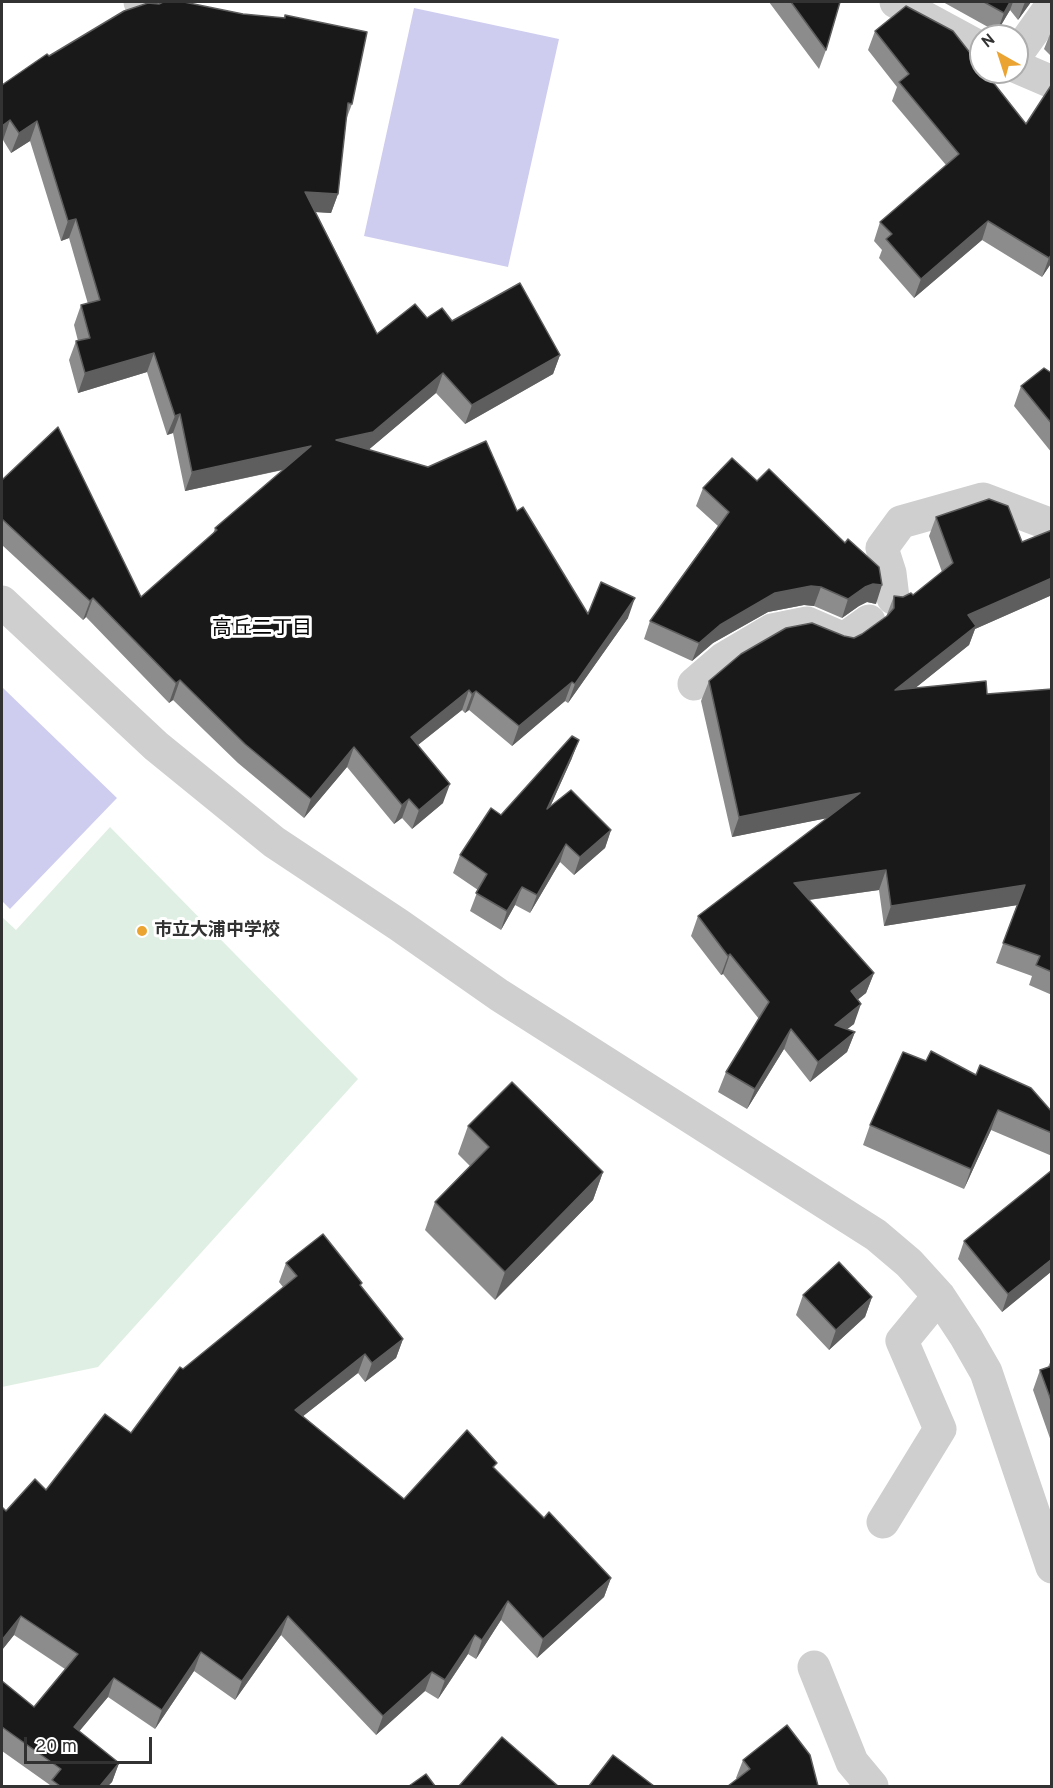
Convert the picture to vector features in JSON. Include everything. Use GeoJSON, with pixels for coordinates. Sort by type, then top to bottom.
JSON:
{"type":"FeatureCollection","features":[{"type":"Feature","properties":{"kind":"street"},"geometry":{"type":"LineString","coordinates":[[896,2],[969,42]]}},
{"type":"Feature","properties":{"kind":"street"},"geometry":{"type":"LineString","coordinates":[[1029,37],[1052,5]]}},
{"type":"Feature","properties":{"kind":"street"},"geometry":{"type":"LineString","coordinates":[[1029,72],[1052,82]]}},
{"type":"Feature","properties":{"kind":"street"},"geometry":{"type":"LineString","coordinates":[[893,598],[890,573],[882,548],[901,522],[983,499],[1052,525]]}},
{"type":"Feature","properties":{"kind":"street"},"geometry":{"type":"LineString","coordinates":[[2,602],[156,746],[274,842],[499,995],[876,1235],[909,1263],[939,1296],[986,1372],[1044,1549],[1052,1567]]}},
{"type":"Feature","properties":{"kind":"street"},"geometry":{"type":"LineString","coordinates":[[694,684],[723,659],[772,630],[807,623],[844,639],[869,621]]}},
{"type":"Feature","properties":{"kind":"street"},"geometry":{"type":"LineString","coordinates":[[883,1522],[940,1429],[902,1341],[939,1296]]}},
{"type":"Feature","properties":{"kind":"street"},"geometry":{"type":"LineString","coordinates":[[814,1667],[852,1762],[872,1786]]}},
{"type":"Feature","properties":{"kind":"green space","name":"市立大浦中学校"},"geometry":{"type":"Polygon","coordinates":[[[110,827],[358,1079],[98,1367],[2,1387],[2,917],[16,930],[110,827]]]}},
{"type":"Feature","properties":{"kind":"water"},"geometry":{"type":"Polygon","coordinates":[[[414,8],[559,39],[508,267],[364,236],[414,8]]]}},
{"type":"Feature","properties":{"kind":"water"},"geometry":{"type":"Polygon","coordinates":[[[2,687],[117,798],[10,909],[2,901],[2,687]]]}},
{"type":"Feature","properties":{"kind":"building"},"geometry":{"type":"Polygon","coordinates":[[[184,2],[243,14],[285,18],[285,15],[367,32],[352,104],[348,103],[338,194],[305,192],[377,334],[415,304],[427,318],[442,308],[452,321],[520,283],[560,355],[472,405],[443,373],[373,432],[336,440],[428,467],[486,441],[517,511],[523,507],[588,614],[601,582],[635,598],[575,684],[572,682],[519,726],[476,691],[472,694],[469,690],[411,737],[450,784],[419,810],[409,799],[402,805],[354,747],[311,799],[245,744],[180,680],[176,683],[93,598],[90,601],[2,519],[2,480],[58,427],[141,597],[217,530],[215,528],[311,446],[192,472],[180,414],[175,416],[154,353],[85,373],[76,341],[90,338],[81,305],[100,300],[76,219],[68,221],[37,121],[19,133],[10,120],[2,126],[2,85],[47,54],[49,56],[124,11],[148,3],[184,2]]]}},
{"type":"Feature","properties":{"kind":"building"},"geometry":{"type":"Polygon","coordinates":[[[791,2],[840,2],[826,50],[791,2]]]}},
{"type":"Feature","properties":{"kind":"building"},"geometry":{"type":"Polygon","coordinates":[[[984,2],[1010,2],[1004,13],[984,2]]]}},
{"type":"Feature","properties":{"kind":"building"},"geometry":{"type":"Polygon","coordinates":[[[906,6],[953,31],[969,52],[969,84],[994,84],[1026,124],[1052,84],[1052,254],[1049,258],[988,221],[921,279],[886,239],[892,234],[880,222],[959,154],[899,82],[909,74],[875,31],[906,6]]]}},
{"type":"Feature","properties":{"kind":"building"},"geometry":{"type":"Polygon","coordinates":[[[1044,368],[1052,371],[1052,424],[1021,386],[1044,368]]]}},
{"type":"Feature","properties":{"kind":"building"},"geometry":{"type":"Polygon","coordinates":[[[732,458],[757,481],[769,469],[845,543],[848,539],[879,567],[882,585],[873,584],[865,587],[848,599],[821,587],[811,586],[775,593],[720,625],[699,643],[650,621],[729,512],[703,488],[732,458]]]}},
{"type":"Feature","properties":{"kind":"building"},"geometry":{"type":"Polygon","coordinates":[[[989,499],[1008,506],[1022,542],[1052,530],[1052,578],[968,615],[976,626],[895,690],[986,681],[987,694],[1052,689],[1052,972],[1036,965],[1040,956],[1003,943],[1025,885],[891,906],[886,870],[794,883],[874,973],[851,991],[861,1004],[835,1025],[855,1032],[818,1062],[791,1029],[755,1089],[726,1072],[769,1002],[730,954],[728,956],[698,916],[860,793],[739,817],[709,681],[741,654],[786,628],[812,623],[844,636],[854,638],[862,634],[894,608],[894,596],[903,597],[911,593],[913,595],[953,563],[936,517],[989,499]]]}},
{"type":"Feature","properties":{"kind":"building"},"geometry":{"type":"Polygon","coordinates":[[[572,736],[579,740],[547,809],[571,790],[611,830],[580,857],[566,844],[537,895],[522,887],[507,911],[476,893],[487,874],[460,855],[491,808],[501,815],[572,736]]]}},
{"type":"Feature","properties":{"kind":"building"},"geometry":{"type":"Polygon","coordinates":[[[931,1051],[976,1075],[980,1065],[1031,1088],[1052,1112],[1052,1133],[998,1110],[971,1169],[870,1125],[903,1052],[926,1061],[931,1051]]]}},
{"type":"Feature","properties":{"kind":"building"},"geometry":{"type":"Polygon","coordinates":[[[512,1082],[603,1172],[505,1272],[435,1202],[489,1147],[468,1126],[512,1082]]]}},
{"type":"Feature","properties":{"kind":"building"},"geometry":{"type":"Polygon","coordinates":[[[1052,1170],[1052,1259],[1008,1294],[964,1241],[1052,1170]]]}},
{"type":"Feature","properties":{"kind":"building"},"geometry":{"type":"Polygon","coordinates":[[[323,1234],[403,1339],[372,1363],[365,1354],[295,1410],[404,1499],[467,1430],[497,1463],[493,1467],[544,1518],[549,1512],[611,1578],[543,1639],[508,1601],[482,1640],[475,1635],[445,1680],[432,1672],[383,1716],[288,1616],[242,1681],[201,1652],[162,1710],[114,1678],[74,1727],[119,1763],[100,1786],[60,1786],[52,1780],[61,1769],[2,1727],[2,1681],[34,1707],[78,1654],[21,1616],[2,1640],[2,1507],[6,1511],[35,1479],[46,1490],[105,1414],[131,1433],[180,1367],[183,1369],[297,1276],[286,1263],[323,1234]]]}},
{"type":"Feature","properties":{"kind":"building"},"geometry":{"type":"Polygon","coordinates":[[[839,1262],[872,1297],[836,1330],[803,1295],[839,1262]]]}},
{"type":"Feature","properties":{"kind":"building"},"geometry":{"type":"Polygon","coordinates":[[[1052,1366],[1052,1403],[1040,1370],[1052,1366]]]}},
{"type":"Feature","properties":{"kind":"building"},"geometry":{"type":"Polygon","coordinates":[[[787,1725],[810,1755],[818,1786],[728,1786],[750,1769],[743,1760],[787,1725]]]}},
{"type":"Feature","properties":{"kind":"building"},"geometry":{"type":"Polygon","coordinates":[[[502,1737],[558,1786],[459,1786],[502,1737]]]}},
{"type":"Feature","properties":{"kind":"building"},"geometry":{"type":"Polygon","coordinates":[[[613,1755],[654,1786],[589,1786],[613,1755]]]}},
{"type":"Feature","properties":{"kind":"building"},"geometry":{"type":"Polygon","coordinates":[[[426,1774],[435,1786],[409,1786],[426,1774]]]}},
{"type":"Feature","properties":{"kind":"place","name":"市立大浦中学校"},"geometry":{"type":"Point","coordinates":[142,931]}},
{"type":"Feature","properties":{"kind":"district","name":"高丘二丁目"},"geometry":{"type":"Point","coordinates":[262,630]}}]}
